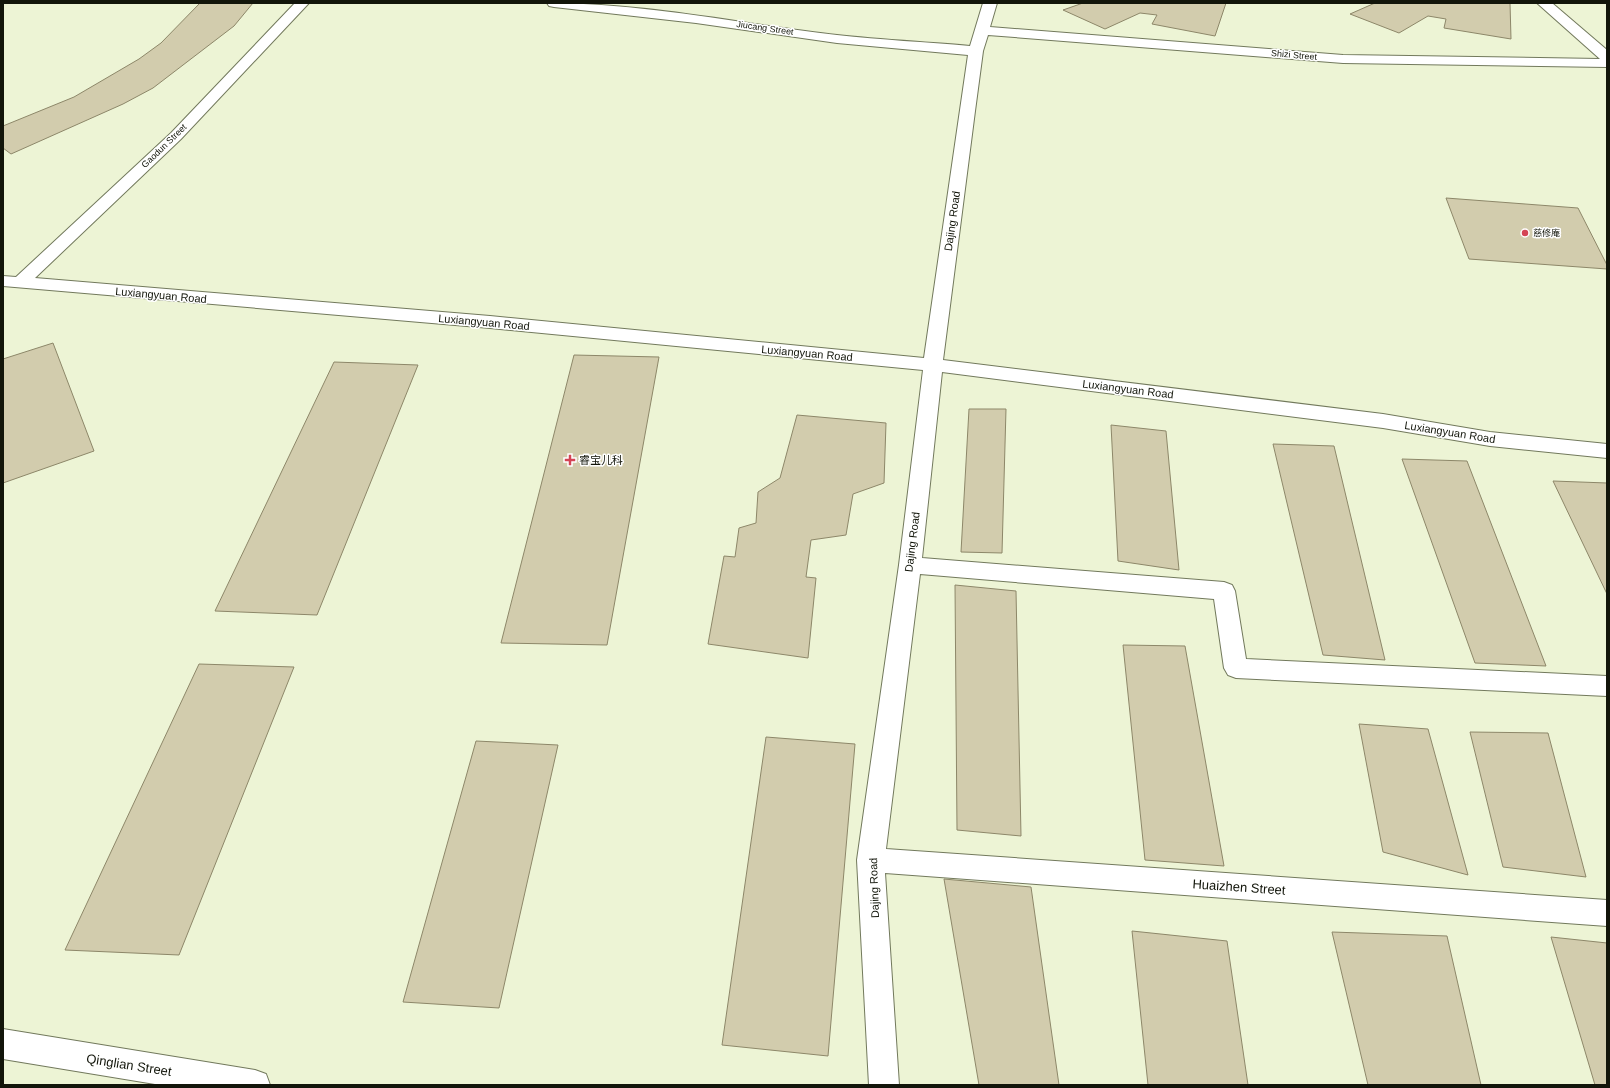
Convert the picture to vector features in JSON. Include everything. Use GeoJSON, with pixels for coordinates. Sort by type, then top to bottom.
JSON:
{"type":"FeatureCollection","features":[{"type":"Feature","properties":{"kind":"street","name":"Gaodun Street"},"geometry":{"type":"LineString","coordinates":[[11,282],[176,136],[302,3]]}},
{"type":"Feature","properties":{"kind":"street","name":"Jiucang Street"},"geometry":{"type":"LineString","coordinates":[[554,3],[696,19],[837,38],[976,51]]}},
{"type":"Feature","properties":{"kind":"street","name":"Dajing Road"},"geometry":{"type":"LineString","coordinates":[[884,1085],[871,860],[910,565],[932,365],[976,51],[990,3]]}},
{"type":"Feature","properties":{"kind":"street"},"geometry":{"type":"LineString","coordinates":[[1544,3],[1607,56]]}},
{"type":"Feature","properties":{"kind":"street","name":"Shizi Street"},"geometry":{"type":"LineString","coordinates":[[982,30],[1343,59],[1607,63]]}},
{"type":"Feature","properties":{"kind":"street","name":"Luxiangyuan Road"},"geometry":{"type":"LineString","coordinates":[[11,282],[498,323],[932,365],[1383,421],[1490,439],[1607,451]]}},
{"type":"Feature","properties":{"kind":"street"},"geometry":{"type":"LineString","coordinates":[[910,565],[1224,591],[1236,668],[1607,686]]}},
{"type":"Feature","properties":{"kind":"street","name":"Huaizhen Street"},"geometry":{"type":"LineString","coordinates":[[871,860],[1607,913]]}},
{"type":"Feature","properties":{"kind":"street","name":"Qinglian Street"},"geometry":{"type":"LineString","coordinates":[[3,1044],[255,1085]]}},
{"type":"Feature","properties":{"kind":"building"},"geometry":{"type":"Polygon","coordinates":[[[200,3],[253,3],[234,26],[153,88],[123,104],[11,154],[3,148],[3,126],[74,97],[139,59],[161,43],[200,3]]]}},
{"type":"Feature","properties":{"kind":"building"},"geometry":{"type":"Polygon","coordinates":[[[1083,3],[1226,3],[1215,36],[1152,24],[1157,15],[1140,13],[1105,29],[1063,10],[1083,3]]]}},
{"type":"Feature","properties":{"kind":"building"},"geometry":{"type":"Polygon","coordinates":[[[1375,3],[1510,3],[1511,39],[1444,28],[1446,19],[1428,16],[1399,33],[1350,14],[1375,3]]]}},
{"type":"Feature","properties":{"kind":"building","name":"慈修庵"},"geometry":{"type":"Polygon","coordinates":[[[1446,198],[1578,208],[1607,265],[1607,269],[1469,259],[1446,198]]]}},
{"type":"Feature","properties":{"kind":"building"},"geometry":{"type":"Polygon","coordinates":[[[53,343],[94,451],[3,483],[3,359],[53,343]]]}},
{"type":"Feature","properties":{"kind":"building"},"geometry":{"type":"Polygon","coordinates":[[[574,355],[659,357],[607,645],[501,643],[574,355]]]}},
{"type":"Feature","properties":{"kind":"building"},"geometry":{"type":"Polygon","coordinates":[[[334,362],[418,365],[317,615],[215,611],[334,362]]]}},
{"type":"Feature","properties":{"kind":"building"},"geometry":{"type":"Polygon","coordinates":[[[969,409],[1006,409],[1002,553],[961,552],[969,409]]]}},
{"type":"Feature","properties":{"kind":"building"},"geometry":{"type":"Polygon","coordinates":[[[797,415],[886,423],[884,483],[853,494],[846,535],[811,540],[806,577],[816,578],[808,658],[708,644],[724,556],[735,557],[739,528],[756,523],[758,492],[780,478],[797,415]]]}},
{"type":"Feature","properties":{"kind":"building"},"geometry":{"type":"Polygon","coordinates":[[[1111,425],[1166,431],[1179,570],[1118,561],[1111,425]]]}},
{"type":"Feature","properties":{"kind":"building"},"geometry":{"type":"Polygon","coordinates":[[[1273,444],[1334,446],[1385,660],[1323,655],[1273,444]]]}},
{"type":"Feature","properties":{"kind":"building"},"geometry":{"type":"Polygon","coordinates":[[[1402,459],[1467,461],[1546,666],[1475,663],[1402,459]]]}},
{"type":"Feature","properties":{"kind":"building"},"geometry":{"type":"Polygon","coordinates":[[[1553,481],[1607,483],[1607,594],[1553,481]]]}},
{"type":"Feature","properties":{"kind":"building"},"geometry":{"type":"Polygon","coordinates":[[[955,585],[1016,591],[1021,836],[957,830],[955,585]]]}},
{"type":"Feature","properties":{"kind":"building"},"geometry":{"type":"Polygon","coordinates":[[[1123,645],[1185,646],[1224,866],[1145,860],[1123,645]]]}},
{"type":"Feature","properties":{"kind":"building"},"geometry":{"type":"Polygon","coordinates":[[[199,664],[294,667],[179,955],[65,950],[199,664]]]}},
{"type":"Feature","properties":{"kind":"building"},"geometry":{"type":"Polygon","coordinates":[[[1359,724],[1428,729],[1468,875],[1383,852],[1359,724]]]}},
{"type":"Feature","properties":{"kind":"building"},"geometry":{"type":"Polygon","coordinates":[[[1470,732],[1548,733],[1586,877],[1503,867],[1470,732]]]}},
{"type":"Feature","properties":{"kind":"building"},"geometry":{"type":"Polygon","coordinates":[[[766,737],[855,744],[828,1056],[722,1045],[766,737]]]}},
{"type":"Feature","properties":{"kind":"building"},"geometry":{"type":"Polygon","coordinates":[[[476,741],[558,745],[499,1008],[403,1002],[476,741]]]}},
{"type":"Feature","properties":{"kind":"building"},"geometry":{"type":"Polygon","coordinates":[[[944,879],[1031,887],[1059,1085],[979,1085],[944,879]]]}},
{"type":"Feature","properties":{"kind":"building"},"geometry":{"type":"Polygon","coordinates":[[[1132,931],[1227,941],[1248,1085],[1148,1085],[1132,931]]]}},
{"type":"Feature","properties":{"kind":"building"},"geometry":{"type":"Polygon","coordinates":[[[1332,932],[1447,936],[1481,1085],[1368,1085],[1332,932]]]}},
{"type":"Feature","properties":{"kind":"building"},"geometry":{"type":"Polygon","coordinates":[[[1551,937],[1607,943],[1607,1085],[1595,1085],[1551,937]]]}},
{"type":"Feature","properties":{"kind":"place","name":"慈修庵"},"geometry":{"type":"Point","coordinates":[1525,233]}},
{"type":"Feature","properties":{"kind":"place","name":"睿宝儿科"},"geometry":{"type":"Point","coordinates":[570,460]}}]}
